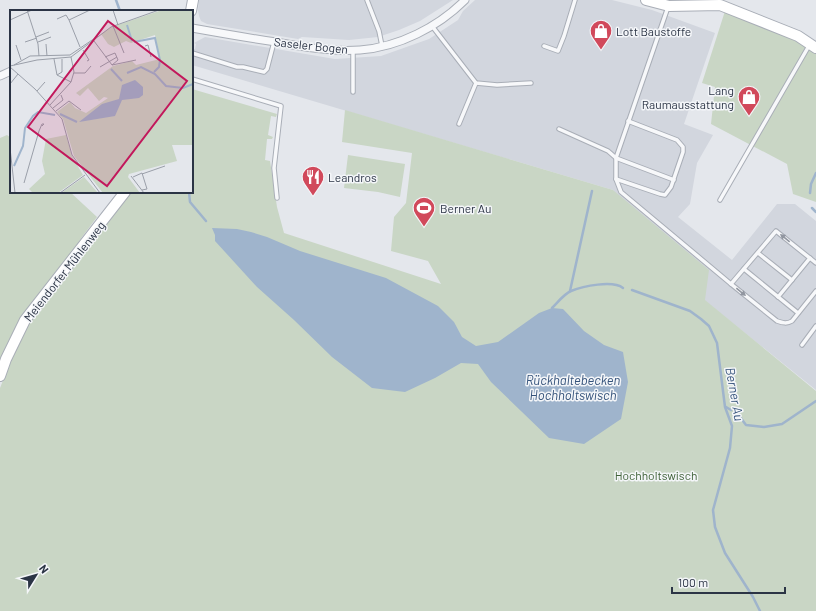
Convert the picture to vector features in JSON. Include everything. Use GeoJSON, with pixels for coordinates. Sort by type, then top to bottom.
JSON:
{"type":"FeatureCollection","features":[{"type":"Feature","properties":{"kind":"street"},"geometry":{"type":"LineString","coordinates":[[192,10],[193,0]]}},
{"type":"Feature","properties":{"kind":"street","name":"Saseler Bogen"},"geometry":{"type":"LineString","coordinates":[[193,28],[274,42],[327,49],[360,50],[382,46],[420,33],[454,10],[465,0]]}},
{"type":"Feature","properties":{"kind":"street"},"geometry":{"type":"LineString","coordinates":[[646,0],[668,6],[704,3],[720,5],[798,36],[813,45]]}},
{"type":"Feature","properties":{"kind":"street"},"geometry":{"type":"LineString","coordinates":[[0,76],[10,71]]}},
{"type":"Feature","properties":{"kind":"street","name":"Meiendorfer Mühlenweg"},"geometry":{"type":"LineString","coordinates":[[0,376],[6,359],[25,320],[124,193]]}},
{"type":"Feature","properties":{"kind":"lane"},"geometry":{"type":"LineString","coordinates":[[367,0],[379,31],[382,46]]}},
{"type":"Feature","properties":{"kind":"lane"},"geometry":{"type":"LineString","coordinates":[[544,46],[558,51],[575,0]]}},
{"type":"Feature","properties":{"kind":"lane"},"geometry":{"type":"LineString","coordinates":[[668,6],[616,158],[616,179],[621,192],[777,321],[782,323],[789,323],[792,321],[816,291]]}},
{"type":"Feature","properties":{"kind":"lane"},"geometry":{"type":"LineString","coordinates":[[432,26],[476,83],[497,85],[531,83]]}},
{"type":"Feature","properties":{"kind":"lane"},"geometry":{"type":"LineString","coordinates":[[193,53],[237,67],[264,72],[267,69],[274,42]]}},
{"type":"Feature","properties":{"kind":"lane"},"geometry":{"type":"LineString","coordinates":[[720,200],[813,45]]}},
{"type":"Feature","properties":{"kind":"lane"},"geometry":{"type":"LineString","coordinates":[[352,92],[353,50]]}},
{"type":"Feature","properties":{"kind":"lane"},"geometry":{"type":"LineString","coordinates":[[193,79],[281,106],[274,168],[277,198]]}},
{"type":"Feature","properties":{"kind":"lane"},"geometry":{"type":"LineString","coordinates":[[459,124],[476,83]]}},
{"type":"Feature","properties":{"kind":"lane"},"geometry":{"type":"LineString","coordinates":[[616,179],[664,195],[670,190],[683,152],[683,147],[680,142],[672,137],[628,121]]}},
{"type":"Feature","properties":{"kind":"lane"},"geometry":{"type":"LineString","coordinates":[[560,129],[608,151],[616,158],[674,180]]}},
{"type":"Feature","properties":{"kind":"lane"},"geometry":{"type":"LineString","coordinates":[[731,284],[776,231],[816,263]]}},
{"type":"Feature","properties":{"kind":"lane"},"geometry":{"type":"LineString","coordinates":[[758,253],[792,280]]}},
{"type":"Feature","properties":{"kind":"lane"},"geometry":{"type":"LineString","coordinates":[[778,297],[810,258]]}},
{"type":"Feature","properties":{"kind":"lane"},"geometry":{"type":"LineString","coordinates":[[744,269],[798,313]]}},
{"type":"Feature","properties":{"kind":"lane"},"geometry":{"type":"LineString","coordinates":[[802,345],[816,326]]}},
{"type":"Feature","properties":{"kind":"shaded area"},"geometry":{"type":"Polygon","coordinates":[[[199,0],[453,0],[420,21],[399,30],[378,37],[349,40],[302,37],[298,39],[207,24],[201,21],[199,16],[199,0]]]}},
{"type":"Feature","properties":{"kind":"shaded area"},"geometry":{"type":"Polygon","coordinates":[[[475,0],[612,0],[652,10],[715,33],[684,124],[713,135],[697,163],[690,204],[678,217],[732,260],[777,204],[795,204],[816,221],[816,390],[704,300],[613,190],[193,65],[193,49],[195,49],[196,44],[194,43],[205,37],[335,59],[381,56],[429,39],[458,20],[463,11],[475,0]]]}},
{"type":"Feature","properties":{"kind":"green space"},"geometry":{"type":"Polygon","coordinates":[[[725,11],[799,42],[816,53],[816,202],[793,194],[787,164],[711,124],[715,87],[702,83],[725,11]]]}},
{"type":"Feature","properties":{"kind":"green space","name":"Hochholtswisch"},"geometry":{"type":"Polygon","coordinates":[[[193,89],[277,114],[276,117],[271,116],[268,135],[273,137],[272,139],[267,139],[265,160],[270,161],[277,207],[284,233],[441,284],[428,261],[391,251],[394,217],[406,203],[412,153],[342,142],[345,110],[613,190],[709,270],[705,300],[816,391],[816,611],[0,611],[0,388],[22,333],[51,292],[130,193],[193,193],[193,89]]]}},
{"type":"Feature","properties":{"kind":"green space"},"geometry":{"type":"Polygon","coordinates":[[[7,135],[10,137],[10,193],[71,193],[97,217],[82,237],[0,364],[0,138],[7,135]]]}},
{"type":"Feature","properties":{"kind":"green space"},"geometry":{"type":"Polygon","coordinates":[[[348,155],[405,164],[400,197],[378,192],[344,188],[348,155]]]}},
{"type":"Feature","properties":{"kind":"water","name":"Rückhaltebecken Hochholtswisch"},"geometry":{"type":"Polygon","coordinates":[[[212,228],[237,229],[251,232],[300,251],[386,278],[438,306],[454,322],[462,337],[476,346],[498,342],[539,313],[552,308],[563,309],[584,331],[604,345],[623,352],[628,382],[621,419],[584,444],[549,438],[491,382],[478,364],[461,363],[435,378],[405,392],[372,388],[332,357],[257,287],[215,241],[215,235],[212,228]]]}},
{"type":"Feature","properties":{"kind":"waterway","name":"Berner Au"},"geometry":{"type":"LineString","coordinates":[[116,0],[120,10]]}},
{"type":"Feature","properties":{"kind":"waterway"},"geometry":{"type":"LineString","coordinates":[[810,193],[811,184],[816,173]]}},
{"type":"Feature","properties":{"kind":"waterway"},"geometry":{"type":"LineString","coordinates":[[570,291],[592,191]]}},
{"type":"Feature","properties":{"kind":"waterway","name":"Berner Au"},"geometry":{"type":"LineString","coordinates":[[189,193],[190,202],[206,221]]}},
{"type":"Feature","properties":{"kind":"waterway"},"geometry":{"type":"LineString","coordinates":[[812,208],[816,212]]}},
{"type":"Feature","properties":{"kind":"waterway","name":"Berner Au"},"geometry":{"type":"LineString","coordinates":[[552,308],[566,294],[576,289],[605,284],[612,284],[623,288]]}},
{"type":"Feature","properties":{"kind":"waterway","name":"Berner Au"},"geometry":{"type":"LineString","coordinates":[[632,290],[690,311],[709,326],[717,343],[725,407],[732,426],[730,448],[713,510],[715,527],[725,553],[753,597],[760,611]]}},
{"type":"Feature","properties":{"kind":"waterway"},"geometry":{"type":"LineString","coordinates":[[740,417],[746,425],[764,427],[782,424],[816,401]]}},
{"type":"Feature","properties":{"kind":"waterway","name":"Berner Au"},"geometry":{"type":"LineString","coordinates":[[726,407],[731,410]]}},
{"type":"Feature","properties":{"kind":"place","name":"Lott Baustoffe"},"geometry":{"type":"Point","coordinates":[601,50]}},
{"type":"Feature","properties":{"kind":"place","name":"Lang Raumausstattung"},"geometry":{"type":"Point","coordinates":[749,116]}},
{"type":"Feature","properties":{"kind":"place","name":"Leandros"},"geometry":{"type":"Point","coordinates":[313,196]}},
{"type":"Feature","properties":{"kind":"place","name":"Berner Au"},"geometry":{"type":"Point","coordinates":[424,228]}}]}
